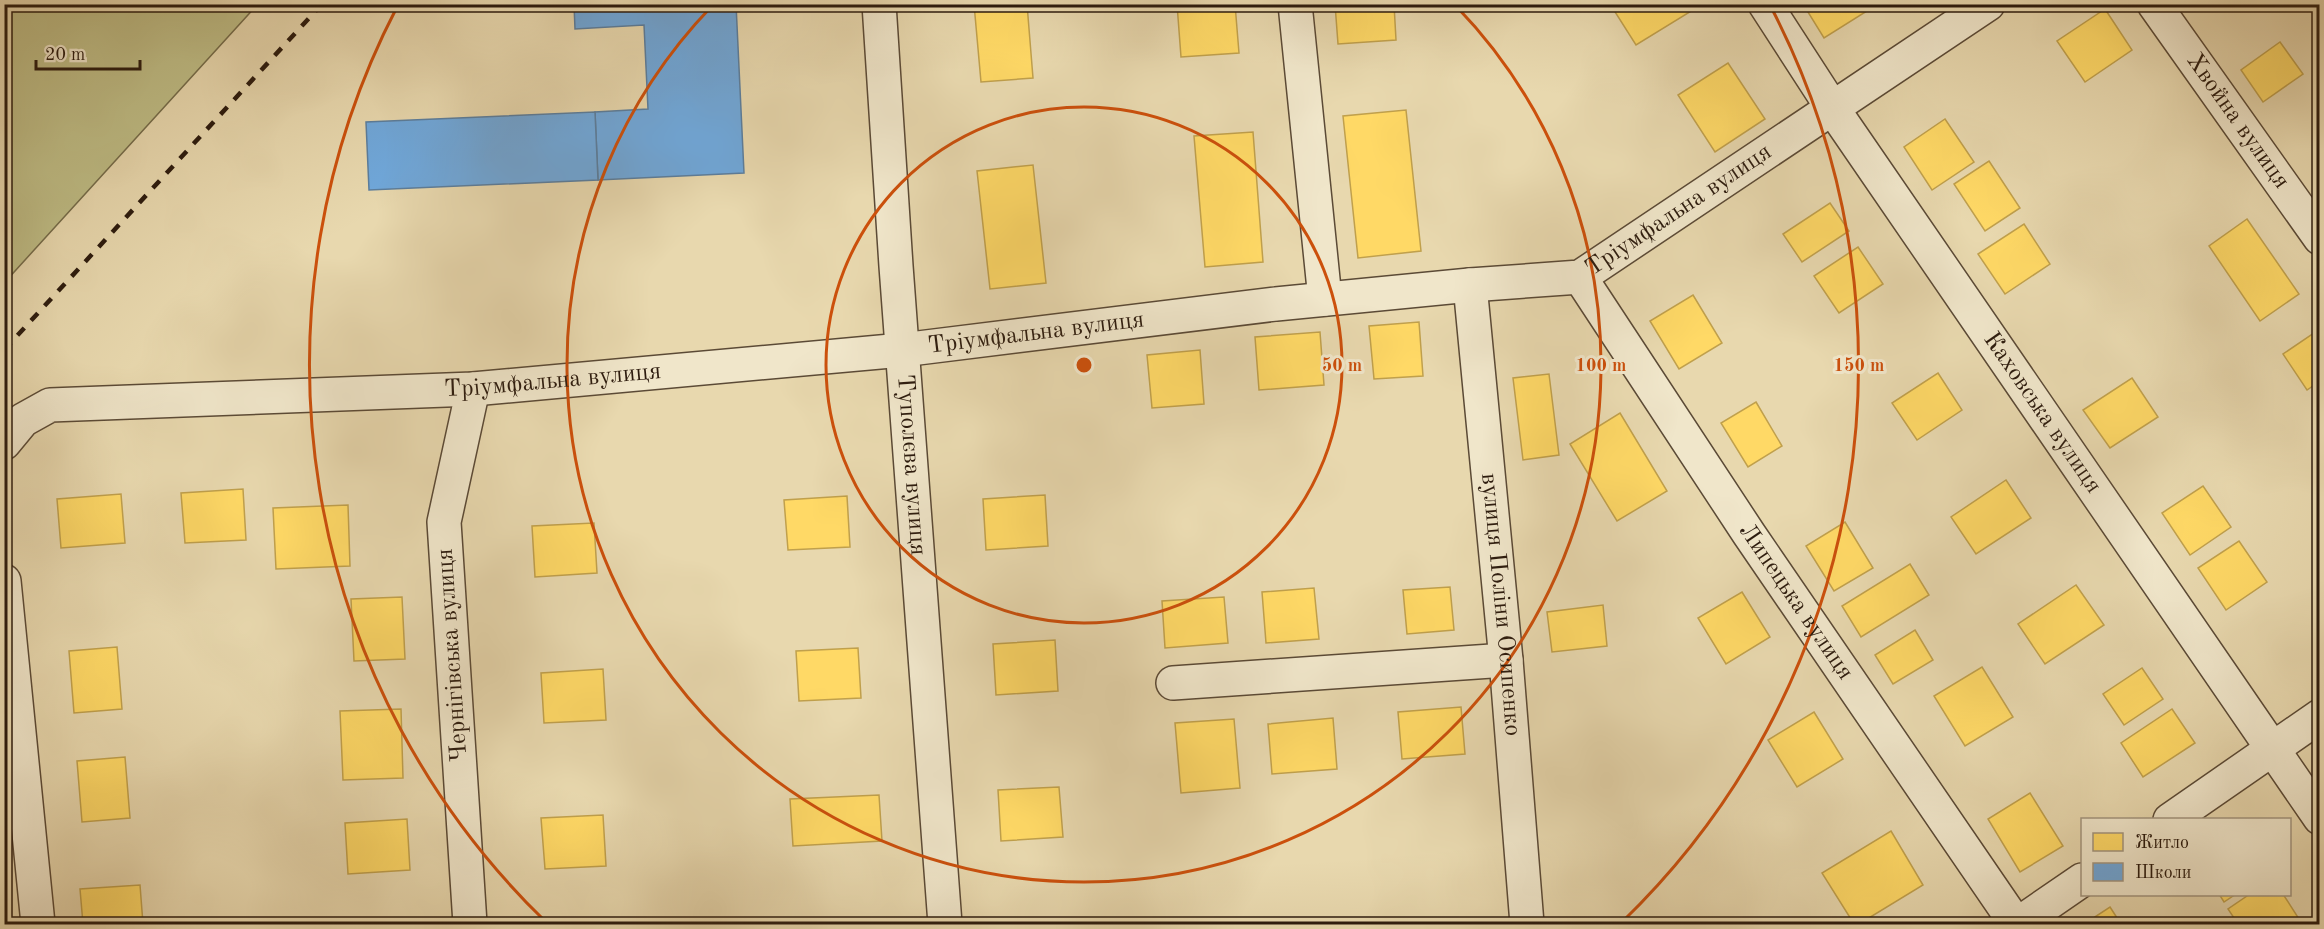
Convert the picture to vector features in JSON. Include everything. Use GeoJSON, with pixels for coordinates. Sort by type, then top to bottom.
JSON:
{"type":"FeatureCollection","features":[{"type":"Feature","properties":{"kind":"street","name":"Туполєва вулиця"},"geometry":{"type":"LineString","coordinates":[[879,4],[902,350],[945,924]]}},
{"type":"Feature","properties":{"kind":"street"},"geometry":{"type":"LineString","coordinates":[[1295,4],[1324,299]]}},
{"type":"Feature","properties":{"kind":"street","name":"Каховська вулиця"},"geometry":{"type":"LineString","coordinates":[[1765,4],[1833,109],[2319,818]]}},
{"type":"Feature","properties":{"kind":"street","name":"Тріумфальна вулиця"},"geometry":{"type":"LineString","coordinates":[[8,438],[23,420],[50,405],[473,389],[902,350],[1324,299],[1580,277],[1989,4]]}},
{"type":"Feature","properties":{"kind":"street","name":"Хвойна вулиця"},"geometry":{"type":"LineString","coordinates":[[2154,4],[2319,238]]}},
{"type":"Feature","properties":{"kind":"street","name":"Липецька вулиця"},"geometry":{"type":"LineString","coordinates":[[1580,277],[1749,534],[2017,924]]}},
{"type":"Feature","properties":{"kind":"street","name":"вулиця Поліни Осипенко"},"geometry":{"type":"LineString","coordinates":[[1470,285],[1506,660],[1527,924]]}},
{"type":"Feature","properties":{"kind":"street","name":"Чернігівська вулиця"},"geometry":{"type":"LineString","coordinates":[[470,924],[444,522],[473,389]]}},
{"type":"Feature","properties":{"kind":"street"},"geometry":{"type":"LineString","coordinates":[[4,581],[38,924]]}},
{"type":"Feature","properties":{"kind":"street"},"geometry":{"type":"LineString","coordinates":[[1173,683],[1506,660]]}},
{"type":"Feature","properties":{"kind":"street"},"geometry":{"type":"LineString","coordinates":[[2171,818],[2319,716]]}},
{"type":"Feature","properties":{"kind":"street"},"geometry":{"type":"LineString","coordinates":[[2017,924],[2081,881]]}},
{"type":"Feature","properties":{"kind":"shaded area"},"geometry":{"type":"Polygon","coordinates":[[[4,5],[257,5],[5,282],[4,5]]]}},
{"type":"Feature","properties":{"kind":"building: Житло"},"geometry":{"type":"Polygon","coordinates":[[[974,4],[1027,4],[1033,78],[981,82],[974,4]]]}},
{"type":"Feature","properties":{"kind":"building: Житло"},"geometry":{"type":"Polygon","coordinates":[[[1177,4],[1235,4],[1239,53],[1181,57],[1177,4]]]}},
{"type":"Feature","properties":{"kind":"building: Житло"},"geometry":{"type":"Polygon","coordinates":[[[1335,4],[1394,4],[1396,40],[1338,44],[1335,4]]]}},
{"type":"Feature","properties":{"kind":"building: Житло"},"geometry":{"type":"Polygon","coordinates":[[[1610,4],[1690,4],[1693,10],[1636,45],[1610,4]]]}},
{"type":"Feature","properties":{"kind":"building: Житло"},"geometry":{"type":"Polygon","coordinates":[[[1803,4],[1874,4],[1875,6],[1824,38],[1803,4]]]}},
{"type":"Feature","properties":{"kind":"building: Житло"},"geometry":{"type":"Polygon","coordinates":[[[2105,9],[2132,50],[2085,82],[2057,41],[2105,9]]]}},
{"type":"Feature","properties":{"kind":"building: Житло"},"geometry":{"type":"Polygon","coordinates":[[[2280,42],[2303,74],[2263,102],[2241,70],[2280,42]]]}},
{"type":"Feature","properties":{"kind":"building: Житло"},"geometry":{"type":"Polygon","coordinates":[[[1728,63],[1765,119],[1715,152],[1678,95],[1728,63]]]}},
{"type":"Feature","properties":{"kind":"building: Житло"},"geometry":{"type":"Polygon","coordinates":[[[1406,110],[1421,251],[1358,258],[1343,116],[1406,110]]]}},
{"type":"Feature","properties":{"kind":"building: Житло"},"geometry":{"type":"Polygon","coordinates":[[[1945,119],[1974,162],[1932,190],[1904,147],[1945,119]]]}},
{"type":"Feature","properties":{"kind":"building: Житло"},"geometry":{"type":"Polygon","coordinates":[[[1253,132],[1263,262],[1205,267],[1194,136],[1253,132]]]}},
{"type":"Feature","properties":{"kind":"building: Житло"},"geometry":{"type":"Polygon","coordinates":[[[1989,161],[2020,208],[1985,231],[1954,184],[1989,161]]]}},
{"type":"Feature","properties":{"kind":"building: Житло"},"geometry":{"type":"Polygon","coordinates":[[[1033,165],[1046,283],[990,289],[977,171],[1033,165]]]}},
{"type":"Feature","properties":{"kind":"building: Житло"},"geometry":{"type":"Polygon","coordinates":[[[1830,203],[1849,231],[1802,262],[1783,234],[1830,203]]]}},
{"type":"Feature","properties":{"kind":"building: Житло"},"geometry":{"type":"Polygon","coordinates":[[[2247,219],[2299,294],[2260,321],[2209,246],[2247,219]]]}},
{"type":"Feature","properties":{"kind":"building: Житло"},"geometry":{"type":"Polygon","coordinates":[[[2024,224],[2050,264],[2005,294],[1978,254],[2024,224]]]}},
{"type":"Feature","properties":{"kind":"building: Житло"},"geometry":{"type":"Polygon","coordinates":[[[1858,247],[1883,284],[1839,313],[1814,276],[1858,247]]]}},
{"type":"Feature","properties":{"kind":"building: Житло"},"geometry":{"type":"Polygon","coordinates":[[[1693,295],[1722,343],[1679,369],[1650,321],[1693,295]]]}},
{"type":"Feature","properties":{"kind":"building: Житло"},"geometry":{"type":"Polygon","coordinates":[[[1419,322],[1423,376],[1374,379],[1369,326],[1419,322]]]}},
{"type":"Feature","properties":{"kind":"building: Житло"},"geometry":{"type":"Polygon","coordinates":[[[2320,329],[2320,381],[2307,390],[2283,354],[2320,329]]]}},
{"type":"Feature","properties":{"kind":"building: Житло"},"geometry":{"type":"Polygon","coordinates":[[[1320,332],[1324,385],[1259,390],[1255,337],[1320,332]]]}},
{"type":"Feature","properties":{"kind":"building: Житло"},"geometry":{"type":"Polygon","coordinates":[[[1200,350],[1204,404],[1152,408],[1147,355],[1200,350]]]}},
{"type":"Feature","properties":{"kind":"building: Житло"},"geometry":{"type":"Polygon","coordinates":[[[1938,373],[1962,410],[1917,440],[1892,403],[1938,373]]]}},
{"type":"Feature","properties":{"kind":"building: Житло"},"geometry":{"type":"Polygon","coordinates":[[[1549,374],[1559,455],[1523,460],[1513,378],[1549,374]]]}},
{"type":"Feature","properties":{"kind":"building: Житло"},"geometry":{"type":"Polygon","coordinates":[[[2132,378],[2158,417],[2110,448],[2083,410],[2132,378]]]}},
{"type":"Feature","properties":{"kind":"building: Житло"},"geometry":{"type":"Polygon","coordinates":[[[1756,402],[1782,446],[1748,467],[1721,423],[1756,402]]]}},
{"type":"Feature","properties":{"kind":"building: Житло"},"geometry":{"type":"Polygon","coordinates":[[[1620,413],[1667,491],[1617,521],[1570,444],[1620,413]]]}},
{"type":"Feature","properties":{"kind":"building: Житло"},"geometry":{"type":"Polygon","coordinates":[[[2006,480],[2031,518],[1976,554],[1951,517],[2006,480]]]}},
{"type":"Feature","properties":{"kind":"building: Житло"},"geometry":{"type":"Polygon","coordinates":[[[2203,486],[2231,527],[2190,555],[2162,513],[2203,486]]]}},
{"type":"Feature","properties":{"kind":"building: Житло"},"geometry":{"type":"Polygon","coordinates":[[[243,489],[246,540],[185,543],[181,493],[243,489]]]}},
{"type":"Feature","properties":{"kind":"building: Житло"},"geometry":{"type":"Polygon","coordinates":[[[121,494],[125,543],[61,548],[57,499],[121,494]]]}},
{"type":"Feature","properties":{"kind":"building: Житло"},"geometry":{"type":"Polygon","coordinates":[[[1045,495],[1048,546],[986,550],[983,499],[1045,495]]]}},
{"type":"Feature","properties":{"kind":"building: Житло"},"geometry":{"type":"Polygon","coordinates":[[[847,496],[850,547],[788,550],[784,500],[847,496]]]}},
{"type":"Feature","properties":{"kind":"building: Житло"},"geometry":{"type":"Polygon","coordinates":[[[348,505],[350,566],[276,569],[273,508],[348,505]]]}},
{"type":"Feature","properties":{"kind":"building: Житло"},"geometry":{"type":"Polygon","coordinates":[[[1845,522],[1873,568],[1834,591],[1806,546],[1845,522]]]}},
{"type":"Feature","properties":{"kind":"building: Житло"},"geometry":{"type":"Polygon","coordinates":[[[594,523],[597,573],[535,577],[532,526],[594,523]]]}},
{"type":"Feature","properties":{"kind":"building: Житло"},"geometry":{"type":"Polygon","coordinates":[[[2239,541],[2267,582],[2226,610],[2198,568],[2239,541]]]}},
{"type":"Feature","properties":{"kind":"building: Житло"},"geometry":{"type":"Polygon","coordinates":[[[1910,564],[1929,595],[1861,637],[1842,606],[1910,564]]]}},
{"type":"Feature","properties":{"kind":"building: Житло"},"geometry":{"type":"Polygon","coordinates":[[[2076,585],[2104,625],[2045,664],[2018,624],[2076,585]]]}},
{"type":"Feature","properties":{"kind":"building: Житло"},"geometry":{"type":"Polygon","coordinates":[[[1450,587],[1454,630],[1407,634],[1403,590],[1450,587]]]}},
{"type":"Feature","properties":{"kind":"building: Житло"},"geometry":{"type":"Polygon","coordinates":[[[1314,588],[1319,639],[1266,643],[1262,592],[1314,588]]]}},
{"type":"Feature","properties":{"kind":"building: Житло"},"geometry":{"type":"Polygon","coordinates":[[[1742,592],[1770,637],[1726,664],[1698,618],[1742,592]]]}},
{"type":"Feature","properties":{"kind":"building: Житло"},"geometry":{"type":"Polygon","coordinates":[[[402,597],[405,659],[354,661],[351,599],[402,597]]]}},
{"type":"Feature","properties":{"kind":"building: Житло"},"geometry":{"type":"Polygon","coordinates":[[[1224,597],[1228,643],[1165,648],[1162,601],[1224,597]]]}},
{"type":"Feature","properties":{"kind":"building: Житло"},"geometry":{"type":"Polygon","coordinates":[[[1603,605],[1607,646],[1552,652],[1547,612],[1603,605]]]}},
{"type":"Feature","properties":{"kind":"building: Житло"},"geometry":{"type":"Polygon","coordinates":[[[1915,630],[1933,660],[1893,684],[1875,655],[1915,630]]]}},
{"type":"Feature","properties":{"kind":"building: Житло"},"geometry":{"type":"Polygon","coordinates":[[[1055,640],[1058,691],[996,695],[993,644],[1055,640]]]}},
{"type":"Feature","properties":{"kind":"building: Житло"},"geometry":{"type":"Polygon","coordinates":[[[117,647],[122,709],[74,713],[69,651],[117,647]]]}},
{"type":"Feature","properties":{"kind":"building: Житло"},"geometry":{"type":"Polygon","coordinates":[[[858,648],[861,698],[799,701],[796,651],[858,648]]]}},
{"type":"Feature","properties":{"kind":"building: Житло"},"geometry":{"type":"Polygon","coordinates":[[[1982,667],[2013,717],[1965,746],[1934,696],[1982,667]]]}},
{"type":"Feature","properties":{"kind":"building: Житло"},"geometry":{"type":"Polygon","coordinates":[[[2142,668],[2163,699],[2124,725],[2103,694],[2142,668]]]}},
{"type":"Feature","properties":{"kind":"building: Житло"},"geometry":{"type":"Polygon","coordinates":[[[603,669],[606,720],[544,723],[541,673],[603,669]]]}},
{"type":"Feature","properties":{"kind":"building: Житло"},"geometry":{"type":"Polygon","coordinates":[[[1461,707],[1465,754],[1402,759],[1398,712],[1461,707]]]}},
{"type":"Feature","properties":{"kind":"building: Житло"},"geometry":{"type":"Polygon","coordinates":[[[401,709],[403,778],[343,780],[340,711],[401,709]]]}},
{"type":"Feature","properties":{"kind":"building: Житло"},"geometry":{"type":"Polygon","coordinates":[[[2172,709],[2195,743],[2143,777],[2121,743],[2172,709]]]}},
{"type":"Feature","properties":{"kind":"building: Житло"},"geometry":{"type":"Polygon","coordinates":[[[1814,712],[1843,759],[1797,787],[1768,740],[1814,712]]]}},
{"type":"Feature","properties":{"kind":"building: Житло"},"geometry":{"type":"Polygon","coordinates":[[[1333,718],[1337,769],[1272,774],[1268,724],[1333,718]]]}},
{"type":"Feature","properties":{"kind":"building: Житло"},"geometry":{"type":"Polygon","coordinates":[[[1234,719],[1240,788],[1181,793],[1175,723],[1234,719]]]}},
{"type":"Feature","properties":{"kind":"building: Житло"},"geometry":{"type":"Polygon","coordinates":[[[125,757],[130,818],[82,822],[77,761],[125,757]]]}},
{"type":"Feature","properties":{"kind":"building: Житло"},"geometry":{"type":"Polygon","coordinates":[[[1059,787],[1063,837],[1001,841],[998,790],[1059,787]]]}},
{"type":"Feature","properties":{"kind":"building: Житло"},"geometry":{"type":"Polygon","coordinates":[[[2030,793],[2063,846],[2020,872],[1988,819],[2030,793]]]}},
{"type":"Feature","properties":{"kind":"building: Житло"},"geometry":{"type":"Polygon","coordinates":[[[879,795],[882,841],[793,846],[790,799],[879,795]]]}},
{"type":"Feature","properties":{"kind":"building: Житло"},"geometry":{"type":"Polygon","coordinates":[[[603,815],[606,866],[545,869],[541,818],[603,815]]]}},
{"type":"Feature","properties":{"kind":"building: Житло"},"geometry":{"type":"Polygon","coordinates":[[[407,819],[410,870],[348,874],[345,823],[407,819]]]}},
{"type":"Feature","properties":{"kind":"building: Житло"},"geometry":{"type":"Polygon","coordinates":[[[1891,831],[1923,885],[1859,924],[1854,924],[1822,873],[1891,831]]]}},
{"type":"Feature","properties":{"kind":"building: Житло"},"geometry":{"type":"Polygon","coordinates":[[[140,885],[143,924],[83,924],[80,889],[140,885]]]}},
{"type":"Feature","properties":{"kind":"building: Житло"},"geometry":{"type":"Polygon","coordinates":[[[2220,896],[2233,896],[2224,902],[2220,896]]]}},
{"type":"Feature","properties":{"kind":"building: Житло"},"geometry":{"type":"Polygon","coordinates":[[[2247,896],[2284,896],[2299,919],[2291,924],[2238,924],[2228,909],[2247,896]]]}},
{"type":"Feature","properties":{"kind":"building: Житло"},"geometry":{"type":"Polygon","coordinates":[[[2110,907],[2121,924],[2084,924],[2110,907]]]}},
{"type":"Feature","properties":{"kind":"building: Житло"},"geometry":{"type":"Polygon","coordinates":[[[1613,918],[1614,924],[1578,924],[1613,918]]]}},
{"type":"Feature","properties":{"kind":"building: Школи"},"geometry":{"type":"Polygon","coordinates":[[[574,4],[736,4],[744,173],[598,180],[595,112],[648,109],[644,25],[575,29],[574,4]]]}},
{"type":"Feature","properties":{"kind":"building: Школи"},"geometry":{"type":"Polygon","coordinates":[[[595,112],[598,180],[369,190],[366,122],[595,112]]]}},
{"type":"Feature","properties":{"kind":"railway"},"geometry":{"type":"LineString","coordinates":[[4,350],[322,4]]}}]}
